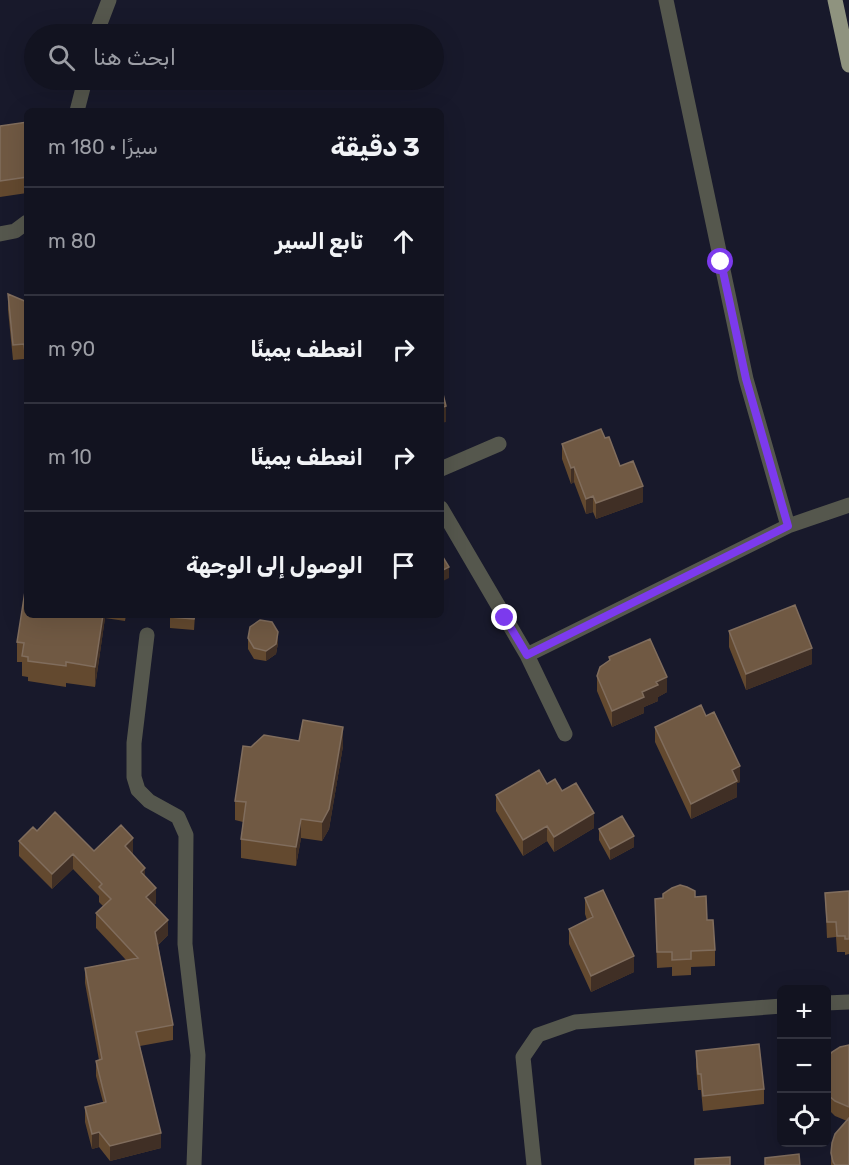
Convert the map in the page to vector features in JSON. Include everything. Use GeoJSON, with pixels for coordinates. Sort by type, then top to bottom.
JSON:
{"type":"FeatureCollection","features":[{"type":"Feature","properties":{"kind":"main road"},"geometry":{"type":"LineString","coordinates":[[835,0],[849,65]]}},
{"type":"Feature","properties":{"kind":"street"},"geometry":{"type":"LineString","coordinates":[[100,24],[109,0]]}},
{"type":"Feature","properties":{"kind":"street"},"geometry":{"type":"LineString","coordinates":[[666,0],[746,379],[788,526]]}},
{"type":"Feature","properties":{"kind":"street"},"geometry":{"type":"LineString","coordinates":[[78,108],[82,90]]}},
{"type":"Feature","properties":{"kind":"street"},"geometry":{"type":"LineString","coordinates":[[0,234],[15,231],[24,224]]}},
{"type":"Feature","properties":{"kind":"street"},"geometry":{"type":"LineString","coordinates":[[444,467],[499,444]]}},
{"type":"Feature","properties":{"kind":"street"},"geometry":{"type":"LineString","coordinates":[[527,655],[788,526],[849,506]]}},
{"type":"Feature","properties":{"kind":"street"},"geometry":{"type":"LineString","coordinates":[[444,513],[527,655],[565,734]]}},
{"type":"Feature","properties":{"kind":"street"},"geometry":{"type":"LineString","coordinates":[[147,636],[134,743],[134,777],[138,790],[149,801],[178,817],[186,835],[185,944],[198,1055],[194,1165]]}},
{"type":"Feature","properties":{"kind":"street"},"geometry":{"type":"LineString","coordinates":[[831,1003],[849,1002]]}},
{"type":"Feature","properties":{"kind":"street"},"geometry":{"type":"LineString","coordinates":[[534,1165],[523,1057],[538,1035],[575,1022],[777,1006]]}},
{"type":"Feature","properties":{"kind":"building"},"geometry":{"type":"Polygon","coordinates":[[[24,122],[24,177],[0,181],[0,126],[24,122]]]}},
{"type":"Feature","properties":{"kind":"building"},"geometry":{"type":"Polygon","coordinates":[[[8,294],[24,301],[24,344],[13,345],[8,294]]]}},
{"type":"Feature","properties":{"kind":"building"},"geometry":{"type":"Polygon","coordinates":[[[601,429],[605,438],[609,437],[620,466],[633,461],[643,486],[596,503],[593,496],[586,499],[562,444],[601,429]]]}},
{"type":"Feature","properties":{"kind":"building"},"geometry":{"type":"Polygon","coordinates":[[[444,559],[449,567],[444,570],[444,559]]]}},
{"type":"Feature","properties":{"kind":"building"},"geometry":{"type":"Polygon","coordinates":[[[24,598],[24,618],[103,618],[95,667],[66,662],[66,666],[28,661],[28,657],[22,656],[24,643],[17,642],[24,598]]]}},
{"type":"Feature","properties":{"kind":"building"},"geometry":{"type":"Polygon","coordinates":[[[795,605],[812,648],[746,674],[729,631],[795,605]]]}},
{"type":"Feature","properties":{"kind":"building"},"geometry":{"type":"Polygon","coordinates":[[[260,620],[272,622],[278,632],[276,644],[266,651],[254,648],[248,638],[250,627],[260,620]]]}},
{"type":"Feature","properties":{"kind":"building"},"geometry":{"type":"Polygon","coordinates":[[[650,639],[667,677],[656,682],[658,685],[642,692],[644,697],[612,711],[597,676],[600,667],[610,660],[609,657],[650,639]]]}},
{"type":"Feature","properties":{"kind":"building"},"geometry":{"type":"Polygon","coordinates":[[[701,705],[706,716],[714,712],[740,766],[732,770],[737,781],[691,804],[655,727],[701,705]]]}},
{"type":"Feature","properties":{"kind":"building"},"geometry":{"type":"Polygon","coordinates":[[[303,720],[343,727],[329,809],[322,822],[301,819],[296,847],[241,839],[246,802],[235,801],[243,746],[251,747],[264,735],[299,741],[303,720]]]}},
{"type":"Feature","properties":{"kind":"building"},"geometry":{"type":"Polygon","coordinates":[[[539,770],[547,784],[555,779],[562,791],[576,783],[594,813],[554,837],[547,826],[523,840],[496,795],[539,770]]]}},
{"type":"Feature","properties":{"kind":"building"},"geometry":{"type":"Polygon","coordinates":[[[55,812],[94,851],[121,825],[133,838],[125,846],[145,868],[141,872],[156,888],[146,897],[168,920],[155,932],[173,1025],[136,1032],[161,1133],[110,1146],[99,1132],[92,1134],[85,1107],[106,1102],[96,1061],[102,1059],[85,968],[138,958],[96,913],[111,899],[99,887],[102,884],[73,854],[52,874],[19,841],[33,827],[37,831],[55,812]]]}},
{"type":"Feature","properties":{"kind":"building"},"geometry":{"type":"Polygon","coordinates":[[[622,816],[634,836],[610,849],[599,829],[622,816]]]}},
{"type":"Feature","properties":{"kind":"building"},"geometry":{"type":"Polygon","coordinates":[[[680,885],[695,891],[695,897],[706,896],[707,920],[713,920],[715,950],[691,951],[691,959],[672,960],[672,952],[657,952],[655,899],[663,898],[663,894],[680,885]]]}},
{"type":"Feature","properties":{"kind":"building"},"geometry":{"type":"Polygon","coordinates":[[[603,890],[634,956],[591,976],[569,929],[593,917],[585,898],[603,890]]]}},
{"type":"Feature","properties":{"kind":"building"},"geometry":{"type":"Polygon","coordinates":[[[849,891],[849,939],[845,939],[845,936],[837,936],[836,922],[827,922],[825,893],[849,891]]]}},
{"type":"Feature","properties":{"kind":"building"},"geometry":{"type":"Polygon","coordinates":[[[759,1044],[764,1089],[703,1096],[696,1051],[759,1044]]]}},
{"type":"Feature","properties":{"kind":"building"},"geometry":{"type":"Polygon","coordinates":[[[849,1045],[849,1107],[831,1098],[831,1053],[840,1047],[849,1045]]]}},
{"type":"Feature","properties":{"kind":"building"},"geometry":{"type":"Polygon","coordinates":[[[849,1118],[849,1165],[835,1165],[831,1153],[832,1143],[835,1134],[849,1118]]]}},
{"type":"Feature","properties":{"kind":"building"},"geometry":{"type":"Polygon","coordinates":[[[799,1154],[800,1165],[765,1165],[765,1158],[799,1154]]]}},
{"type":"Feature","properties":{"kind":"building"},"geometry":{"type":"Polygon","coordinates":[[[730,1157],[730,1165],[695,1165],[695,1159],[730,1157]]]}},
{"type":"Feature","properties":{"kind":"route"},"geometry":{"type":"LineString","coordinates":[[505,618],[527,655],[788,526],[746,379],[721,262]]}}]}
